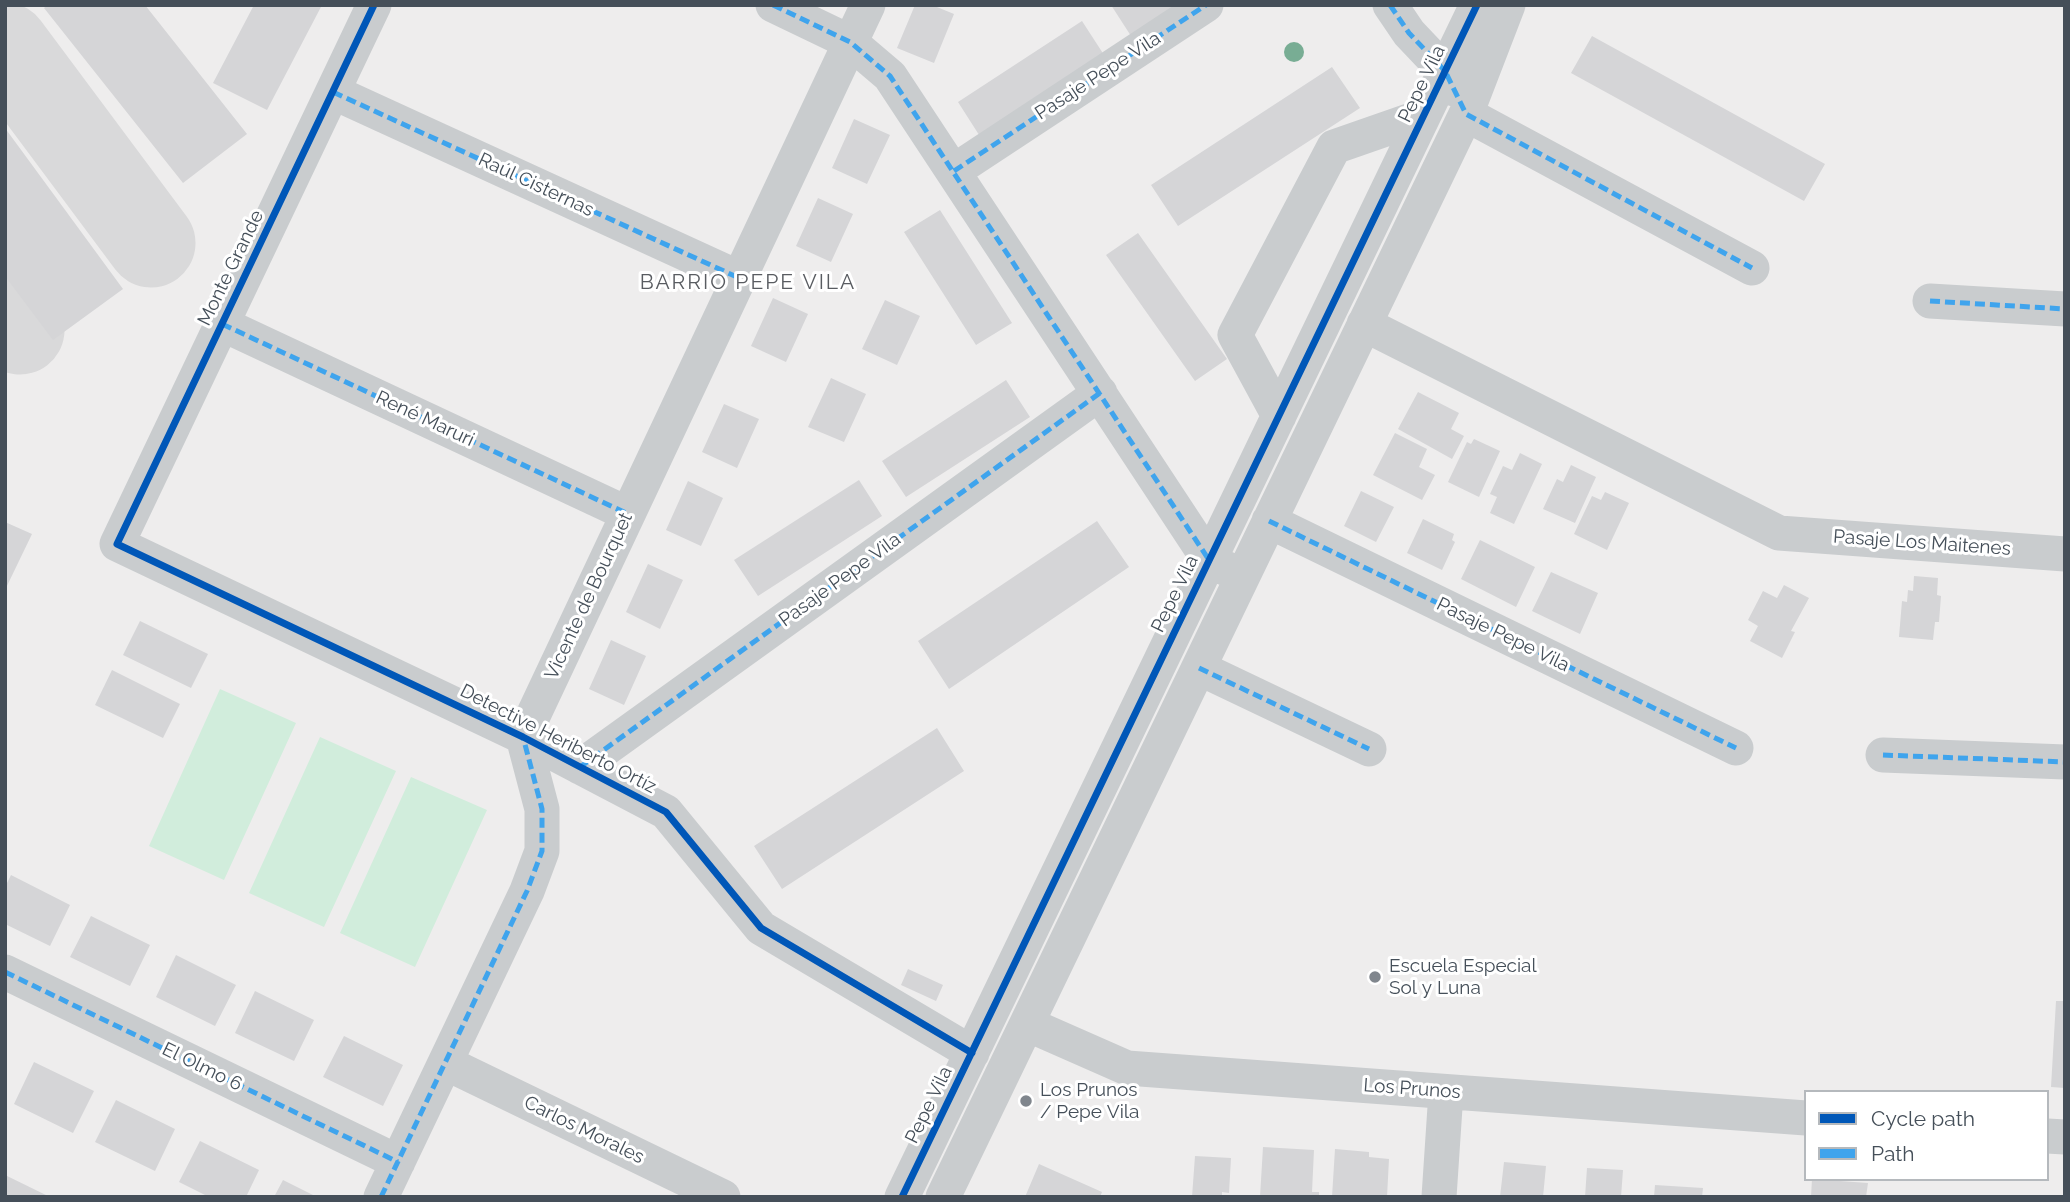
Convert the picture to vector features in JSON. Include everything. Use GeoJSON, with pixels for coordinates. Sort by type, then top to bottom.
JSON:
{"type":"FeatureCollection","features":[{"type":"Feature","properties":{"kind":"street","name":"Monte Grande"},"geometry":{"type":"LineString","coordinates":[[117,544],[374,5]]}},
{"type":"Feature","properties":{"kind":"street"},"geometry":{"type":"LineString","coordinates":[[773,5],[850,42],[890,76],[1209,560]]}},
{"type":"Feature","properties":{"kind":"street","name":"Vicente de Bourquet"},"geometry":{"type":"LineString","coordinates":[[523,737],[867,5]]}},
{"type":"Feature","properties":{"kind":"street","name":"Pasaje Pepe Vila"},"geometry":{"type":"LineString","coordinates":[[954,171],[1206,5]]}},
{"type":"Feature","properties":{"kind":"street"},"geometry":{"type":"LineString","coordinates":[[1390,5],[1409,33],[1445,71],[1466,114],[1752,268]]}},
{"type":"Feature","properties":{"kind":"street","name":"Pepe Vila"},"geometry":{"type":"LineString","coordinates":[[902,1197],[1477,5]]}},
{"type":"Feature","properties":{"kind":"street"},"geometry":{"type":"LineString","coordinates":[[943,1197],[1466,114],[1508,5]]}},
{"type":"Feature","properties":{"kind":"street","name":"Raúl Cisternas"},"geometry":{"type":"LineString","coordinates":[[333,92],[739,278]]}},
{"type":"Feature","properties":{"kind":"street"},"geometry":{"type":"LineString","coordinates":[[1279,416],[1235,335],[1334,147],[1423,116]]}},
{"type":"Feature","properties":{"kind":"street"},"geometry":{"type":"LineString","coordinates":[[1930,301],[2065,309]]}},
{"type":"Feature","properties":{"kind":"street","name":"René Maruri"},"geometry":{"type":"LineString","coordinates":[[222,324],[628,514]]}},
{"type":"Feature","properties":{"kind":"street","name":"Pasaje Los Maitenes"},"geometry":{"type":"LineString","coordinates":[[1364,324],[1779,533],[2065,554]]}},
{"type":"Feature","properties":{"kind":"street"},"geometry":{"type":"LineString","coordinates":[[1311,350],[1344,367]]}},
{"type":"Feature","properties":{"kind":"street","name":"Pasaje Pepe Vila"},"geometry":{"type":"LineString","coordinates":[[580,767],[1100,393]]}},
{"type":"Feature","properties":{"kind":"street","name":"Pasaje Pepe Vila"},"geometry":{"type":"LineString","coordinates":[[1269,521],[1736,748]]}},
{"type":"Feature","properties":{"kind":"street","name":"Detective Heriberto Ortíz"},"geometry":{"type":"LineString","coordinates":[[117,544],[523,737],[666,812],[761,928],[972,1053]]}},
{"type":"Feature","properties":{"kind":"street","name":"Pepe Vila"},"geometry":{"type":"LineString","coordinates":[[1209,560],[1242,577]]}},
{"type":"Feature","properties":{"kind":"street"},"geometry":{"type":"LineString","coordinates":[[1199,668],[1369,749]]}},
{"type":"Feature","properties":{"kind":"street"},"geometry":{"type":"LineString","coordinates":[[381,1197],[527,891],[542,851],[542,809],[523,737]]}},
{"type":"Feature","properties":{"kind":"street"},"geometry":{"type":"LineString","coordinates":[[1883,755],[2065,762]]}},
{"type":"Feature","properties":{"kind":"street"},"geometry":{"type":"LineString","coordinates":[[1030,932],[1062,951]]}},
{"type":"Feature","properties":{"kind":"street","name":"El Olmo 6"},"geometry":{"type":"LineString","coordinates":[[5,972],[398,1162]]}},
{"type":"Feature","properties":{"kind":"street","name":"Los Prunos"},"geometry":{"type":"LineString","coordinates":[[1027,1024],[1127,1068],[1804,1118]]}},
{"type":"Feature","properties":{"kind":"street","name":"Carlos Morales"},"geometry":{"type":"LineString","coordinates":[[446,1063],[723,1197]]}},
{"type":"Feature","properties":{"kind":"street"},"geometry":{"type":"LineString","coordinates":[[1439,1197],[1446,1092]]}},
{"type":"Feature","properties":{"kind":"green space"},"geometry":{"type":"Polygon","coordinates":[[[220,689],[296,723],[224,880],[149,846],[220,689]]]}},
{"type":"Feature","properties":{"kind":"green space"},"geometry":{"type":"Polygon","coordinates":[[[320,737],[396,771],[324,927],[249,893],[320,737]]]}},
{"type":"Feature","properties":{"kind":"green space"},"geometry":{"type":"Polygon","coordinates":[[[411,777],[487,810],[415,967],[340,933],[411,777]]]}},
{"type":"Feature","properties":{"kind":"building"},"geometry":{"type":"Polygon","coordinates":[[[47,5],[145,5],[247,134],[183,183],[44,8],[47,5]]]}},
{"type":"Feature","properties":{"kind":"building"},"geometry":{"type":"Polygon","coordinates":[[[254,5],[322,5],[267,110],[213,83],[254,5]]]}},
{"type":"Feature","properties":{"kind":"building"},"geometry":{"type":"Polygon","coordinates":[[[915,5],[932,5],[954,14],[934,63],[897,48],[915,5]]]}},
{"type":"Feature","properties":{"kind":"building"},"geometry":{"type":"Polygon","coordinates":[[[1111,5],[1178,5],[1131,36],[1111,5]]]}},
{"type":"Feature","properties":{"kind":"building"},"geometry":{"type":"Polygon","coordinates":[[[1082,21],[1106,58],[981,138],[958,102],[1082,21]]]}},
{"type":"Feature","properties":{"kind":"building"},"geometry":{"type":"Polygon","coordinates":[[[1592,36],[1825,164],[1804,201],[1571,73],[1592,36]]]}},
{"type":"Feature","properties":{"kind":"building"},"geometry":{"type":"Polygon","coordinates":[[[1332,67],[1360,108],[1178,226],[1151,185],[1332,67]]]}},
{"type":"Feature","properties":{"kind":"building"},"geometry":{"type":"Polygon","coordinates":[[[854,119],[890,135],[867,184],[832,168],[854,119]]]}},
{"type":"Feature","properties":{"kind":"building"},"geometry":{"type":"Polygon","coordinates":[[[5,128],[123,289],[53,340],[5,276],[5,128]]]}},
{"type":"Feature","properties":{"kind":"building"},"geometry":{"type":"Polygon","coordinates":[[[818,198],[853,214],[831,262],[796,246],[818,198]]]}},
{"type":"Feature","properties":{"kind":"building"},"geometry":{"type":"Polygon","coordinates":[[[940,210],[1012,323],[976,345],[904,232],[940,210]]]}},
{"type":"Feature","properties":{"kind":"building"},"geometry":{"type":"Polygon","coordinates":[[[1138,233],[1227,359],[1195,381],[1106,255],[1138,233]]]}},
{"type":"Feature","properties":{"kind":"building"},"geometry":{"type":"Polygon","coordinates":[[[773,298],[808,314],[786,362],[751,346],[773,298]]]}},
{"type":"Feature","properties":{"kind":"building"},"geometry":{"type":"Polygon","coordinates":[[[885,300],[920,316],[897,365],[862,349],[885,300]]]}},
{"type":"Feature","properties":{"kind":"building"},"geometry":{"type":"Polygon","coordinates":[[[831,378],[866,394],[844,442],[808,427],[831,378]]]}},
{"type":"Feature","properties":{"kind":"building"},"geometry":{"type":"Polygon","coordinates":[[[1006,380],[1030,417],[906,497],[882,461],[1006,380]]]}},
{"type":"Feature","properties":{"kind":"building"},"geometry":{"type":"Polygon","coordinates":[[[1418,392],[1459,413],[1451,429],[1464,436],[1452,459],[1398,429],[1418,392]]]}},
{"type":"Feature","properties":{"kind":"building"},"geometry":{"type":"Polygon","coordinates":[[[724,404],[759,419],[737,468],[702,452],[724,404]]]}},
{"type":"Feature","properties":{"kind":"building"},"geometry":{"type":"Polygon","coordinates":[[[1395,433],[1427,449],[1419,467],[1435,475],[1422,500],[1373,475],[1395,433]]]}},
{"type":"Feature","properties":{"kind":"building"},"geometry":{"type":"Polygon","coordinates":[[[1474,439],[1500,451],[1479,497],[1448,482],[1467,442],[1471,444],[1474,439]]]}},
{"type":"Feature","properties":{"kind":"building"},"geometry":{"type":"Polygon","coordinates":[[[1520,453],[1542,464],[1514,524],[1490,513],[1497,497],[1490,494],[1503,466],[1512,470],[1520,453]]]}},
{"type":"Feature","properties":{"kind":"building"},"geometry":{"type":"Polygon","coordinates":[[[1571,465],[1596,477],[1575,523],[1543,509],[1557,479],[1563,482],[1571,465]]]}},
{"type":"Feature","properties":{"kind":"building"},"geometry":{"type":"Polygon","coordinates":[[[859,480],[882,516],[758,596],[734,560],[859,480]]]}},
{"type":"Feature","properties":{"kind":"building"},"geometry":{"type":"Polygon","coordinates":[[[688,481],[723,498],[701,546],[666,530],[688,481]]]}},
{"type":"Feature","properties":{"kind":"building"},"geometry":{"type":"Polygon","coordinates":[[[1361,491],[1394,507],[1376,542],[1344,526],[1361,491]]]}},
{"type":"Feature","properties":{"kind":"building"},"geometry":{"type":"Polygon","coordinates":[[[1605,492],[1629,503],[1607,550],[1574,534],[1592,496],[1601,500],[1605,492]]]}},
{"type":"Feature","properties":{"kind":"building"},"geometry":{"type":"Polygon","coordinates":[[[1423,519],[1454,534],[1452,540],[1455,542],[1442,570],[1407,553],[1423,519]]]}},
{"type":"Feature","properties":{"kind":"building"},"geometry":{"type":"Polygon","coordinates":[[[1097,521],[1129,567],[949,689],[918,641],[1097,521]]]}},
{"type":"Feature","properties":{"kind":"building"},"geometry":{"type":"Polygon","coordinates":[[[5,522],[32,534],[5,590],[5,522]]]}},
{"type":"Feature","properties":{"kind":"building"},"geometry":{"type":"Polygon","coordinates":[[[1480,540],[1535,567],[1516,607],[1461,579],[1480,540]]]}},
{"type":"Feature","properties":{"kind":"building"},"geometry":{"type":"Polygon","coordinates":[[[648,564],[683,580],[660,629],[626,612],[648,564]]]}},
{"type":"Feature","properties":{"kind":"building"},"geometry":{"type":"Polygon","coordinates":[[[1551,572],[1598,593],[1580,634],[1532,611],[1551,572]]]}},
{"type":"Feature","properties":{"kind":"building"},"geometry":{"type":"Polygon","coordinates":[[[1914,576],[1938,578],[1937,595],[1941,596],[1939,622],[1935,622],[1933,640],[1899,637],[1902,601],[1907,602],[1908,590],[1913,591],[1914,576]]]}},
{"type":"Feature","properties":{"kind":"building"},"geometry":{"type":"Polygon","coordinates":[[[1784,585],[1809,598],[1791,631],[1795,632],[1782,658],[1750,641],[1758,626],[1748,620],[1763,591],[1777,598],[1784,585]]]}},
{"type":"Feature","properties":{"kind":"building"},"geometry":{"type":"Polygon","coordinates":[[[140,621],[208,654],[191,688],[123,655],[140,621]]]}},
{"type":"Feature","properties":{"kind":"building"},"geometry":{"type":"Polygon","coordinates":[[[611,640],[646,656],[624,705],[589,689],[611,640]]]}},
{"type":"Feature","properties":{"kind":"building"},"geometry":{"type":"Polygon","coordinates":[[[112,670],[180,704],[163,738],[95,705],[112,670]]]}},
{"type":"Feature","properties":{"kind":"building"},"geometry":{"type":"Polygon","coordinates":[[[937,728],[964,771],[782,889],[754,846],[937,728]]]}},
{"type":"Feature","properties":{"kind":"building"},"geometry":{"type":"Polygon","coordinates":[[[11,875],[70,905],[50,946],[5,924],[5,887],[11,875]]]}},
{"type":"Feature","properties":{"kind":"building"},"geometry":{"type":"Polygon","coordinates":[[[91,916],[150,945],[130,986],[70,957],[91,916]]]}},
{"type":"Feature","properties":{"kind":"building"},"geometry":{"type":"Polygon","coordinates":[[[176,955],[236,985],[215,1026],[156,997],[176,955]]]}},
{"type":"Feature","properties":{"kind":"building"},"geometry":{"type":"Polygon","coordinates":[[[908,969],[943,985],[936,1001],[901,985],[908,969]]]}},
{"type":"Feature","properties":{"kind":"building"},"geometry":{"type":"Polygon","coordinates":[[[255,991],[314,1020],[294,1061],[235,1033],[255,991]]]}},
{"type":"Feature","properties":{"kind":"building"},"geometry":{"type":"Polygon","coordinates":[[[2056,1001],[2065,1001],[2065,1088],[2051,1087],[2056,1001]]]}},
{"type":"Feature","properties":{"kind":"building"},"geometry":{"type":"Polygon","coordinates":[[[344,1036],[403,1065],[383,1106],[323,1077],[344,1036]]]}},
{"type":"Feature","properties":{"kind":"building"},"geometry":{"type":"Polygon","coordinates":[[[34,1062],[94,1091],[73,1133],[14,1104],[34,1062]]]}},
{"type":"Feature","properties":{"kind":"building"},"geometry":{"type":"Polygon","coordinates":[[[116,1100],[175,1129],[155,1171],[95,1142],[116,1100]]]}},
{"type":"Feature","properties":{"kind":"building"},"geometry":{"type":"Polygon","coordinates":[[[200,1141],[259,1170],[246,1197],[209,1197],[179,1182],[200,1141]]]}},
{"type":"Feature","properties":{"kind":"building"},"geometry":{"type":"Polygon","coordinates":[[[1263,1147],[1314,1150],[1312,1192],[1319,1192],[1319,1197],[1260,1197],[1263,1147]]]}},
{"type":"Feature","properties":{"kind":"building"},"geometry":{"type":"Polygon","coordinates":[[[1335,1149],[1369,1152],[1369,1157],[1389,1159],[1387,1197],[1332,1197],[1335,1149]]]}},
{"type":"Feature","properties":{"kind":"building"},"geometry":{"type":"Polygon","coordinates":[[[1195,1156],[1231,1158],[1229,1193],[1222,1192],[1222,1197],[1192,1197],[1195,1156]]]}},
{"type":"Feature","properties":{"kind":"building"},"geometry":{"type":"Polygon","coordinates":[[[1504,1162],[1546,1166],[1543,1197],[1500,1197],[1504,1162]]]}},
{"type":"Feature","properties":{"kind":"building"},"geometry":{"type":"Polygon","coordinates":[[[1039,1164],[1102,1192],[1100,1197],[1025,1197],[1039,1164]]]}},
{"type":"Feature","properties":{"kind":"building"},"geometry":{"type":"Polygon","coordinates":[[[1587,1168],[1623,1170],[1621,1197],[1585,1197],[1587,1168]]]}},
{"type":"Feature","properties":{"kind":"building"},"geometry":{"type":"Polygon","coordinates":[[[5,1175],[50,1197],[5,1197],[5,1175]]]}},
{"type":"Feature","properties":{"kind":"building"},"geometry":{"type":"Polygon","coordinates":[[[283,1180],[317,1197],[274,1197],[283,1180]]]}},
{"type":"Feature","properties":{"kind":"building"},"geometry":{"type":"Polygon","coordinates":[[[1812,1181],[1868,1183],[1866,1197],[1811,1197],[1812,1181]]]}},
{"type":"Feature","properties":{"kind":"building"},"geometry":{"type":"Polygon","coordinates":[[[1655,1185],[1703,1188],[1702,1197],[1654,1197],[1655,1185]]]}},
{"type":"Feature","properties":{"kind":"taxiway"},"geometry":{"type":"LineString","coordinates":[[5,47],[151,243]]}},
{"type":"Feature","properties":{"kind":"taxiway"},"geometry":{"type":"LineString","coordinates":[[5,311],[20,330]]}},
{"type":"Feature","properties":{"kind":"marked path"},"geometry":{"type":"LineString","coordinates":[[773,5],[850,42],[890,76],[1209,560]]}},
{"type":"Feature","properties":{"kind":"marked path"},"geometry":{"type":"LineString","coordinates":[[954,171],[1206,5]]}},
{"type":"Feature","properties":{"kind":"marked path"},"geometry":{"type":"LineString","coordinates":[[1390,5],[1409,33],[1445,71],[1466,114],[1752,268]]}},
{"type":"Feature","properties":{"kind":"marked path"},"geometry":{"type":"LineString","coordinates":[[333,92],[739,278]]}},
{"type":"Feature","properties":{"kind":"marked path"},"geometry":{"type":"LineString","coordinates":[[1930,301],[2065,309]]}},
{"type":"Feature","properties":{"kind":"marked path"},"geometry":{"type":"LineString","coordinates":[[222,324],[628,514]]}},
{"type":"Feature","properties":{"kind":"marked path"},"geometry":{"type":"LineString","coordinates":[[580,767],[1100,393]]}},
{"type":"Feature","properties":{"kind":"marked path"},"geometry":{"type":"LineString","coordinates":[[1269,521],[1736,748]]}},
{"type":"Feature","properties":{"kind":"marked path"},"geometry":{"type":"LineString","coordinates":[[1199,668],[1369,749]]}},
{"type":"Feature","properties":{"kind":"marked path"},"geometry":{"type":"LineString","coordinates":[[381,1197],[527,891],[542,851],[542,809],[523,737]]}},
{"type":"Feature","properties":{"kind":"marked path"},"geometry":{"type":"LineString","coordinates":[[1883,755],[2065,762]]}},
{"type":"Feature","properties":{"kind":"marked path"},"geometry":{"type":"LineString","coordinates":[[5,972],[398,1162]]}},
{"type":"Feature","properties":{"kind":"cycle path"},"geometry":{"type":"LineString","coordinates":[[374,5],[117,544],[523,737],[666,812],[761,928],[972,1053]]}},
{"type":"Feature","properties":{"kind":"cycle path"},"geometry":{"type":"LineString","coordinates":[[902,1197],[1477,5]]}},
{"type":"Feature","properties":{"kind":"place","name":"Escuela Especial Sol y Luna"},"geometry":{"type":"Point","coordinates":[1375,977]}},
{"type":"Feature","properties":{"kind":"place","name":"Los Prunos / Pepe Vila"},"geometry":{"type":"Point","coordinates":[1026,1101]}},
{"type":"Feature","properties":{"kind":"district","name":"BARRIO PEPE VILA"},"geometry":{"type":"Point","coordinates":[748,283]}}]}
